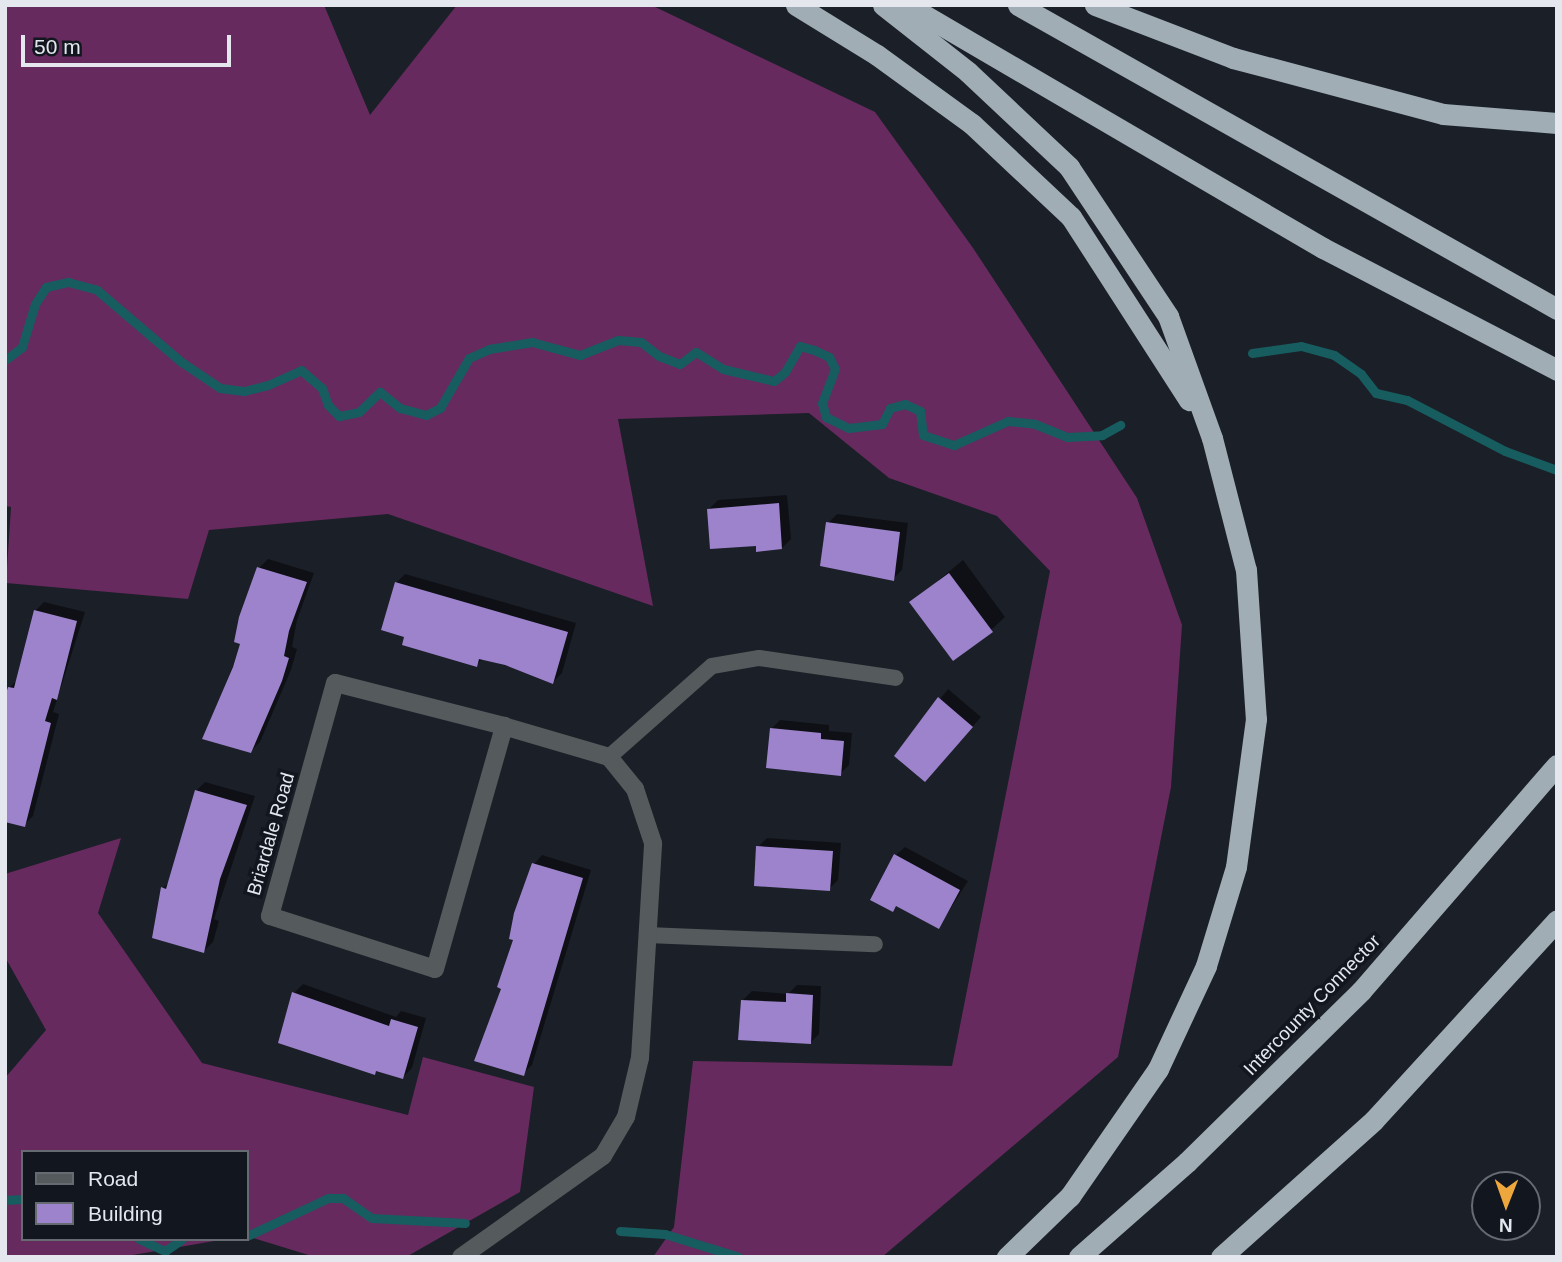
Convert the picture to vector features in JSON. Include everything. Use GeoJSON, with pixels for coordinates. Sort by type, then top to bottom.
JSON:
{"type":"FeatureCollection","features":[{"type":"Feature","properties":{"kind":"highway"},"geometry":{"type":"LineString","coordinates":[[796,5],[877,55],[972,124],[1071,217],[1212,438]]}},
{"type":"Feature","properties":{"kind":"highway"},"geometry":{"type":"LineString","coordinates":[[883,5],[968,72],[1069,167],[1168,316],[1212,438],[1245,569],[1256,719],[1236,867],[1206,966],[1158,1069],[1070,1196],[1007,1257]]}},
{"type":"Feature","properties":{"kind":"highway"},"geometry":{"type":"LineString","coordinates":[[907,5],[1323,248],[1557,370]]}},
{"type":"Feature","properties":{"kind":"highway"},"geometry":{"type":"LineString","coordinates":[[1018,5],[1557,309]]}},
{"type":"Feature","properties":{"kind":"highway"},"geometry":{"type":"LineString","coordinates":[[1095,5],[1233,58],[1443,114],[1557,123]]}},
{"type":"Feature","properties":{"kind":"highway","name":"Intercounty Connector"},"geometry":{"type":"LineString","coordinates":[[1079,1257],[1187,1162],[1361,991],[1557,765]]}},
{"type":"Feature","properties":{"kind":"highway"},"geometry":{"type":"LineString","coordinates":[[1221,1257],[1374,1120],[1557,919]]}},
{"type":"Feature","properties":{"kind":"street","name":"Briardale Road"},"geometry":{"type":"LineString","coordinates":[[504,726],[435,970],[270,916],[335,683],[504,726],[609,757]]}},
{"type":"Feature","properties":{"kind":"street"},"geometry":{"type":"LineString","coordinates":[[461,1257],[603,1156],[626,1117],[640,1058],[653,843],[635,789],[609,757]]}},
{"type":"Feature","properties":{"kind":"lane"},"geometry":{"type":"LineString","coordinates":[[609,757],[712,666],[759,658],[896,678]]}},
{"type":"Feature","properties":{"kind":"lane"},"geometry":{"type":"LineString","coordinates":[[647,935],[820,945],[875,944]]}},
{"type":"Feature","properties":{"kind":"shaded area"},"geometry":{"type":"Polygon","coordinates":[[[5,5],[324,5],[370,115],[457,5],[651,5],[875,112],[973,248],[1137,498],[1182,625],[1171,787],[1118,1057],[882,1257],[653,1257],[674,1227],[693,1061],[952,1066],[1050,571],[997,516],[889,478],[809,413],[618,419],[653,606],[388,514],[209,530],[188,599],[6,583],[11,507],[5,506],[5,5]]]}},
{"type":"Feature","properties":{"kind":"shaded area"},"geometry":{"type":"Polygon","coordinates":[[[121,838],[98,913],[202,1063],[408,1115],[423,1057],[534,1087],[520,1192],[406,1257],[315,1257],[248,1236],[248,1150],[21,1150],[21,1241],[214,1241],[121,1257],[5,1257],[5,1078],[46,1030],[5,957],[5,874],[121,838]]]}},
{"type":"Feature","properties":{"kind":"building"},"geometry":{"type":"Polygon","coordinates":[[[779,503],[782,549],[756,552],[756,546],[710,549],[707,509],[779,503]]]}},
{"type":"Feature","properties":{"kind":"building"},"geometry":{"type":"Polygon","coordinates":[[[826,522],[900,532],[894,581],[820,566],[826,522]]]}},
{"type":"Feature","properties":{"kind":"building"},"geometry":{"type":"Polygon","coordinates":[[[257,567],[307,582],[289,631],[284,656],[289,658],[282,681],[251,753],[202,739],[233,667],[240,644],[234,642],[239,617],[257,567]]]}},
{"type":"Feature","properties":{"kind":"building"},"geometry":{"type":"Polygon","coordinates":[[[949,573],[993,632],[953,661],[909,602],[949,573]]]}},
{"type":"Feature","properties":{"kind":"building"},"geometry":{"type":"Polygon","coordinates":[[[395,582],[568,632],[553,684],[505,665],[479,659],[477,667],[402,645],[404,637],[381,630],[395,582]]]}},
{"type":"Feature","properties":{"kind":"building"},"geometry":{"type":"Polygon","coordinates":[[[34,610],[77,621],[57,700],[52,698],[45,721],[51,723],[25,827],[5,822],[5,697],[8,687],[14,688],[34,610]]]}},
{"type":"Feature","properties":{"kind":"building"},"geometry":{"type":"Polygon","coordinates":[[[938,697],[973,727],[925,782],[894,756],[938,697]]]}},
{"type":"Feature","properties":{"kind":"building"},"geometry":{"type":"Polygon","coordinates":[[[770,728],[821,733],[821,739],[844,741],[841,776],[766,768],[770,728]]]}},
{"type":"Feature","properties":{"kind":"building"},"geometry":{"type":"Polygon","coordinates":[[[195,790],[247,805],[220,879],[204,953],[152,938],[161,887],[166,889],[195,790]]]}},
{"type":"Feature","properties":{"kind":"building"},"geometry":{"type":"Polygon","coordinates":[[[756,846],[833,851],[830,891],[754,886],[756,846]]]}},
{"type":"Feature","properties":{"kind":"building"},"geometry":{"type":"Polygon","coordinates":[[[894,854],[960,890],[939,929],[896,906],[893,912],[870,900],[894,854]]]}},
{"type":"Feature","properties":{"kind":"building"},"geometry":{"type":"Polygon","coordinates":[[[532,863],[583,878],[524,1076],[474,1061],[501,989],[497,987],[513,940],[509,939],[514,913],[532,863]]]}},
{"type":"Feature","properties":{"kind":"building"},"geometry":{"type":"Polygon","coordinates":[[[292,992],[389,1026],[391,1019],[418,1027],[403,1079],[376,1071],[375,1075],[278,1043],[292,992]]]}},
{"type":"Feature","properties":{"kind":"building"},"geometry":{"type":"Polygon","coordinates":[[[786,993],[813,995],[811,1044],[738,1040],[741,1000],[786,1002],[786,993]]]}},
{"type":"Feature","properties":{"kind":"waterway"},"geometry":{"type":"LineString","coordinates":[[5,360],[22,347],[35,304],[46,287],[68,282],[97,290],[180,361],[220,388],[244,391],[268,385],[301,370],[322,388],[328,405],[339,416],[359,412],[380,392],[400,408],[426,415],[440,408],[469,358],[489,349],[532,342],[580,355],[618,340],[641,342],[659,356],[680,364],[696,352],[723,369],[774,381],[785,372],[800,346],[814,350],[829,357],[835,369],[822,403],[826,417],[849,428],[882,424],[890,408],[905,404],[920,411],[923,435],[954,445],[1008,421],[1035,424],[1067,437],[1102,435],[1120,425]]}},
{"type":"Feature","properties":{"kind":"waterway"},"geometry":{"type":"LineString","coordinates":[[1252,353],[1301,346],[1334,355],[1361,374],[1376,393],[1407,400],[1505,451],[1557,470]]}},
{"type":"Feature","properties":{"kind":"waterway"},"geometry":{"type":"LineString","coordinates":[[248,1236],[328,1198],[343,1198],[372,1218],[465,1223]]}},
{"type":"Feature","properties":{"kind":"waterway"},"geometry":{"type":"LineString","coordinates":[[5,1200],[21,1199]]}},
{"type":"Feature","properties":{"kind":"waterway"},"geometry":{"type":"LineString","coordinates":[[620,1231],[665,1234],[739,1257]]}},
{"type":"Feature","properties":{"kind":"waterway"},"geometry":{"type":"LineString","coordinates":[[143,1241],[165,1251],[179,1241]]}}]}
